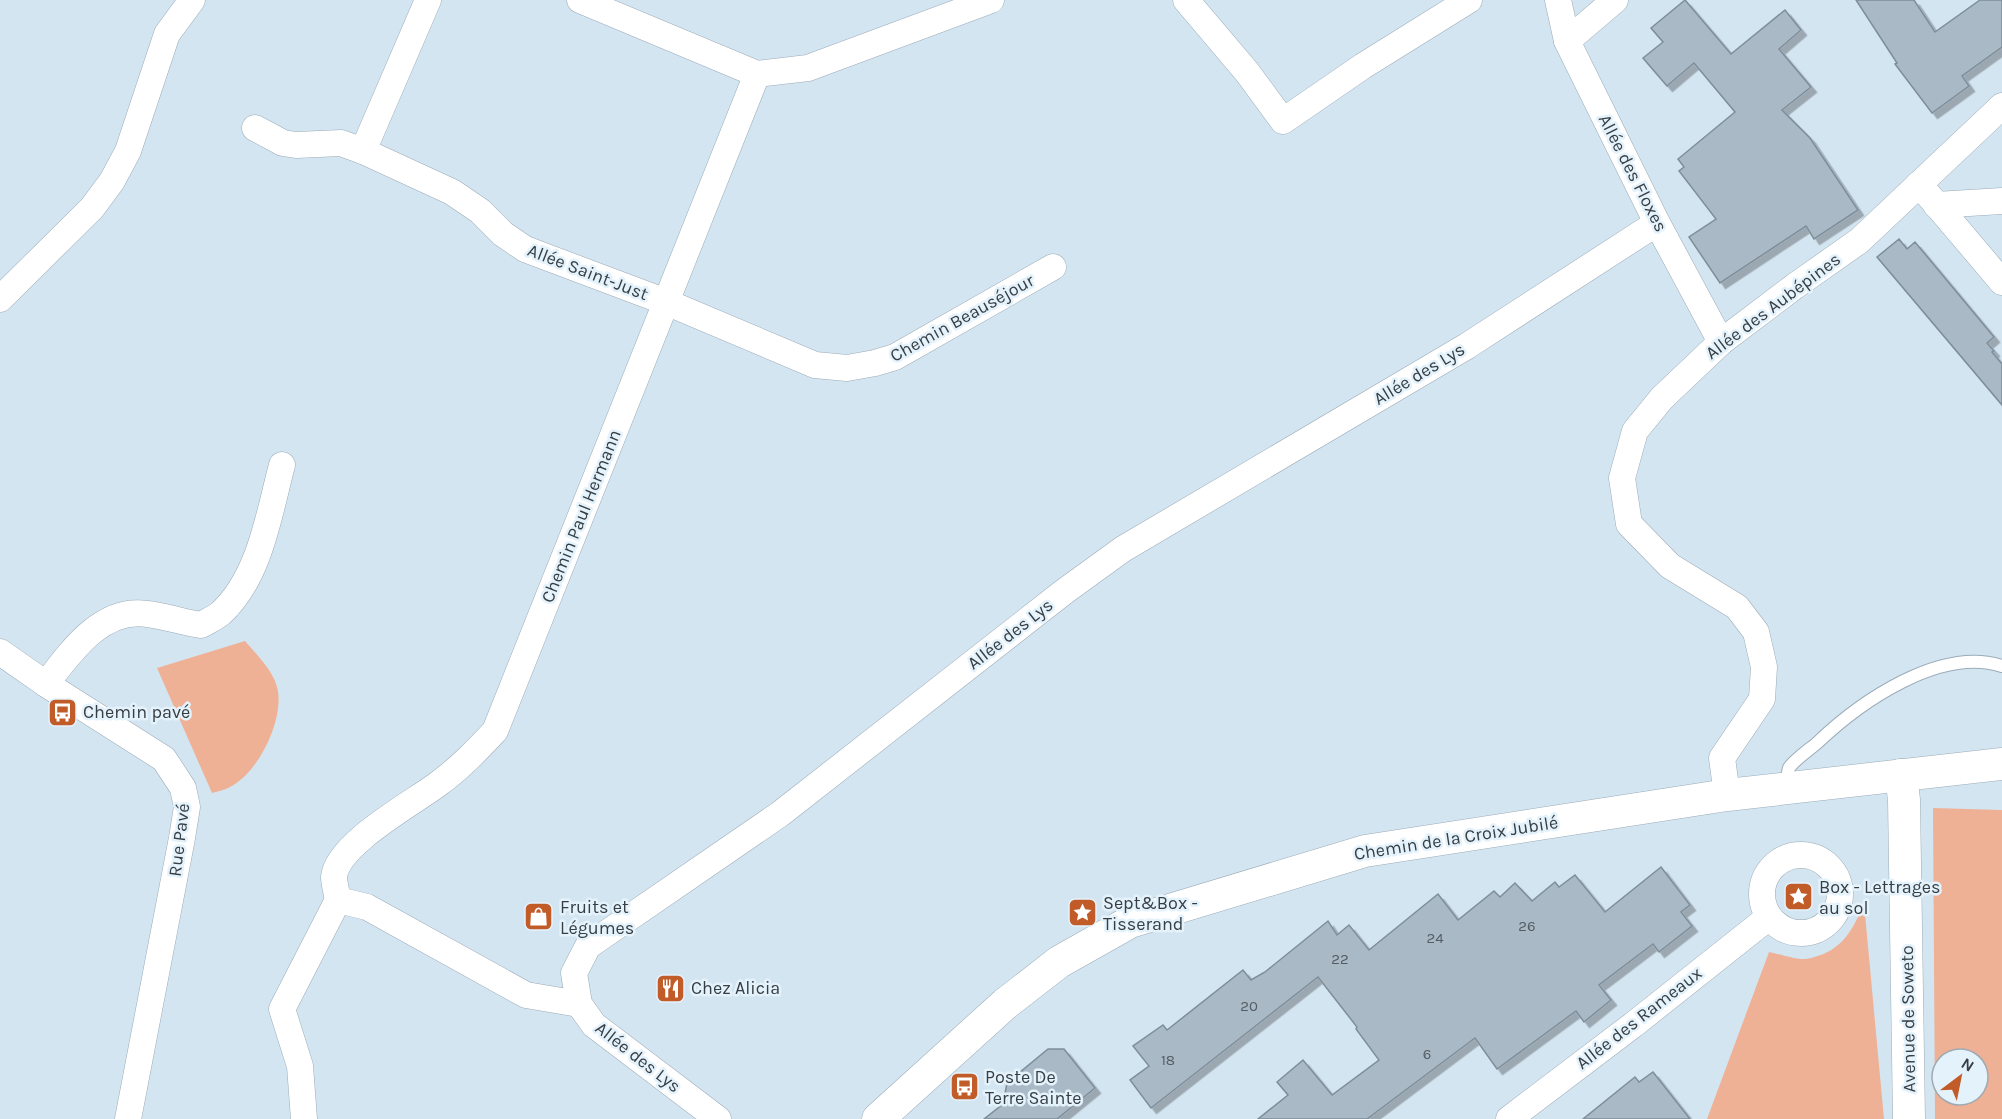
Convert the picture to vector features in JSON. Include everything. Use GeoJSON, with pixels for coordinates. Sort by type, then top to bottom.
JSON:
{"type":"FeatureCollection","features":[{"type":"Feature","properties":{"kind":"street"},"geometry":{"type":"LineString","coordinates":[[0,299],[92,208],[112,181],[128,151],[167,34],[192,0]]}},
{"type":"Feature","properties":{"kind":"street"},"geometry":{"type":"LineString","coordinates":[[363,151],[428,0]]}},
{"type":"Feature","properties":{"kind":"street"},"geometry":{"type":"LineString","coordinates":[[580,0],[757,74],[808,68],[991,0]]}},
{"type":"Feature","properties":{"kind":"street"},"geometry":{"type":"LineString","coordinates":[[1186,0],[1247,72],[1283,122],[1355,71],[1469,0]]}},
{"type":"Feature","properties":{"kind":"street","name":"Allée des Floxes"},"geometry":{"type":"LineString","coordinates":[[1558,0],[1567,41],[1657,223],[1721,342]]}},
{"type":"Feature","properties":{"kind":"street"},"geometry":{"type":"LineString","coordinates":[[1567,41],[1616,0]]}},
{"type":"Feature","properties":{"kind":"street","name":"Chemin Paul Hermann"},"geometry":{"type":"LineString","coordinates":[[338,900],[334,876],[344,857],[376,826],[464,765],[495,730],[757,74]]}},
{"type":"Feature","properties":{"kind":"street","name":"Allée des Aubépines"},"geometry":{"type":"LineString","coordinates":[[1727,795],[1722,758],[1762,699],[1764,667],[1756,632],[1737,607],[1670,566],[1629,524],[1622,478],[1635,431],[1662,398],[1721,342],[1859,241],[2002,106]]}},
{"type":"Feature","properties":{"kind":"street","name":"Allée Saint-Just"},"geometry":{"type":"LineString","coordinates":[[255,128],[283,143],[296,146],[341,143],[363,151],[452,192],[480,211],[503,234],[525,249],[666,302]]}},
{"type":"Feature","properties":{"kind":"street"},"geometry":{"type":"LineString","coordinates":[[1919,184],[2002,282]]}},
{"type":"Feature","properties":{"kind":"street"},"geometry":{"type":"LineString","coordinates":[[1936,205],[2002,201]]}},
{"type":"Feature","properties":{"kind":"street","name":"Allée des Lys"},"geometry":{"type":"LineString","coordinates":[[718,1119],[594,1025],[579,1004],[574,973],[588,946],[780,814],[1123,549],[1467,346],[1657,223]]}},
{"type":"Feature","properties":{"kind":"street","name":"Chemin Beauséjour"},"geometry":{"type":"LineString","coordinates":[[666,302],[816,365],[847,368],[895,357],[1053,267]]}},
{"type":"Feature","properties":{"kind":"street"},"geometry":{"type":"LineString","coordinates":[[46,684],[69,655],[93,631],[117,616],[145,613],[201,625],[220,614],[238,592],[251,568],[260,545],[282,465]]}},
{"type":"Feature","properties":{"kind":"street","name":"Rue Pavé"},"geometry":{"type":"LineString","coordinates":[[0,652],[164,759],[183,788],[187,807],[182,838],[128,1119]]}},
{"type":"Feature","properties":{"kind":"street","name":"Chemin de la Croix Jubilé"},"geometry":{"type":"LineString","coordinates":[[878,1119],[1005,1004],[1059,962],[1130,922],[1365,851],[1727,795],[2002,764]]}},
{"type":"Feature","properties":{"kind":"street","name":"Avenue de Soweto"},"geometry":{"type":"LineString","coordinates":[[1901,776],[1904,811],[1910,1119]]}},
{"type":"Feature","properties":{"kind":"street"},"geometry":{"type":"LineString","coordinates":[[304,1119],[300,1066],[282,1009],[338,900],[367,907],[526,995],[579,1004]]}},
{"type":"Feature","properties":{"kind":"street","name":"Allée des Rameaux"},"geometry":{"type":"LineString","coordinates":[[1509,1119],[1633,1025],[1768,917]]}},
{"type":"Feature","properties":{"kind":"lane"},"geometry":{"type":"LineString","coordinates":[[1787,788],[1790,768],[1841,720],[1872,698],[1925,672],[1953,664],[1988,661],[2002,666]]}},
{"type":"Feature","properties":{"kind":"shaded area"},"geometry":{"type":"Polygon","coordinates":[[[245,641],[265,664],[276,684],[279,703],[277,717],[259,759],[250,770],[230,787],[212,793],[157,668],[245,641]]]}},
{"type":"Feature","properties":{"kind":"shaded area"},"geometry":{"type":"Polygon","coordinates":[[[1933,808],[2002,810],[2002,1119],[1935,1119],[1935,1107],[1990,1107],[1990,1047],[1935,1047],[1933,808]]]}},
{"type":"Feature","properties":{"kind":"shaded area"},"geometry":{"type":"Polygon","coordinates":[[[1864,903],[1884,1119],[1707,1119],[1769,952],[1806,959],[1828,952],[1843,940],[1855,924],[1864,903]]]}},
{"type":"Feature","properties":{"kind":"building"},"geometry":{"type":"Polygon","coordinates":[[[1685,0],[1731,54],[1785,10],[1801,30],[1779,49],[1811,87],[1782,110],[1810,138],[1858,210],[1814,239],[1806,226],[1720,283],[1689,237],[1716,219],[1679,171],[1684,167],[1678,159],[1735,112],[1694,63],[1667,86],[1643,58],[1663,42],[1651,28],[1685,0]]]}},
{"type":"Feature","properties":{"kind":"building"},"geometry":{"type":"Polygon","coordinates":[[[1856,0],[1914,0],[1935,32],[1980,0],[2002,0],[2002,47],[1962,76],[1969,86],[1932,113],[1895,64],[1897,63],[1856,0]]]}},
{"type":"Feature","properties":{"kind":"building"},"geometry":{"type":"Polygon","coordinates":[[[1899,239],[1907,249],[1915,242],[1994,337],[1987,343],[2002,364],[2002,405],[1877,257],[1899,239]]]}},
{"type":"Feature","properties":{"kind":"building"},"geometry":{"type":"Polygon","coordinates":[[[1661,867],[1690,905],[1681,912],[1692,926],[1659,952],[1653,944],[1599,985],[1611,1000],[1584,1022],[1576,1011],[1497,1069],[1475,1038],[1367,1119],[1258,1119],[1288,1095],[1277,1082],[1303,1060],[1332,1095],[1379,1060],[1356,1029],[1357,1027],[1318,977],[1151,1108],[1130,1080],[1149,1066],[1133,1046],[1163,1025],[1167,1030],[1243,970],[1251,980],[1265,972],[1328,921],[1337,935],[1349,925],[1369,950],[1438,894],[1458,920],[1494,891],[1500,897],[1515,883],[1532,901],[1555,882],[1559,887],[1575,875],[1605,912],[1661,867]]]}},
{"type":"Feature","properties":{"kind":"building"},"geometry":{"type":"Polygon","coordinates":[[[1048,1049],[1064,1049],[1095,1088],[1057,1119],[984,1119],[1003,1104],[1007,1083],[1048,1049]]]}},
{"type":"Feature","properties":{"kind":"building"},"geometry":{"type":"Polygon","coordinates":[[[1653,1072],[1690,1119],[1583,1119],[1635,1077],[1639,1082],[1653,1072]]]}},
{"type":"Feature","properties":{"kind":"place","name":"Chemin pavé"},"geometry":{"type":"Point","coordinates":[62,712]}},
{"type":"Feature","properties":{"kind":"place","name":"Box - Lettrages au sol"},"geometry":{"type":"Point","coordinates":[1798,897]}},
{"type":"Feature","properties":{"kind":"place","name":"Sept&Box - Tisserand"},"geometry":{"type":"Point","coordinates":[1082,913]}},
{"type":"Feature","properties":{"kind":"place","name":"Fruits et Légumes"},"geometry":{"type":"Point","coordinates":[539,917]}},
{"type":"Feature","properties":{"kind":"place","name":"Chez Alicia"},"geometry":{"type":"Point","coordinates":[670,988]}},
{"type":"Feature","properties":{"kind":"place","name":"Poste De Terre Sainte"},"geometry":{"type":"Point","coordinates":[964,1087]}}]}
